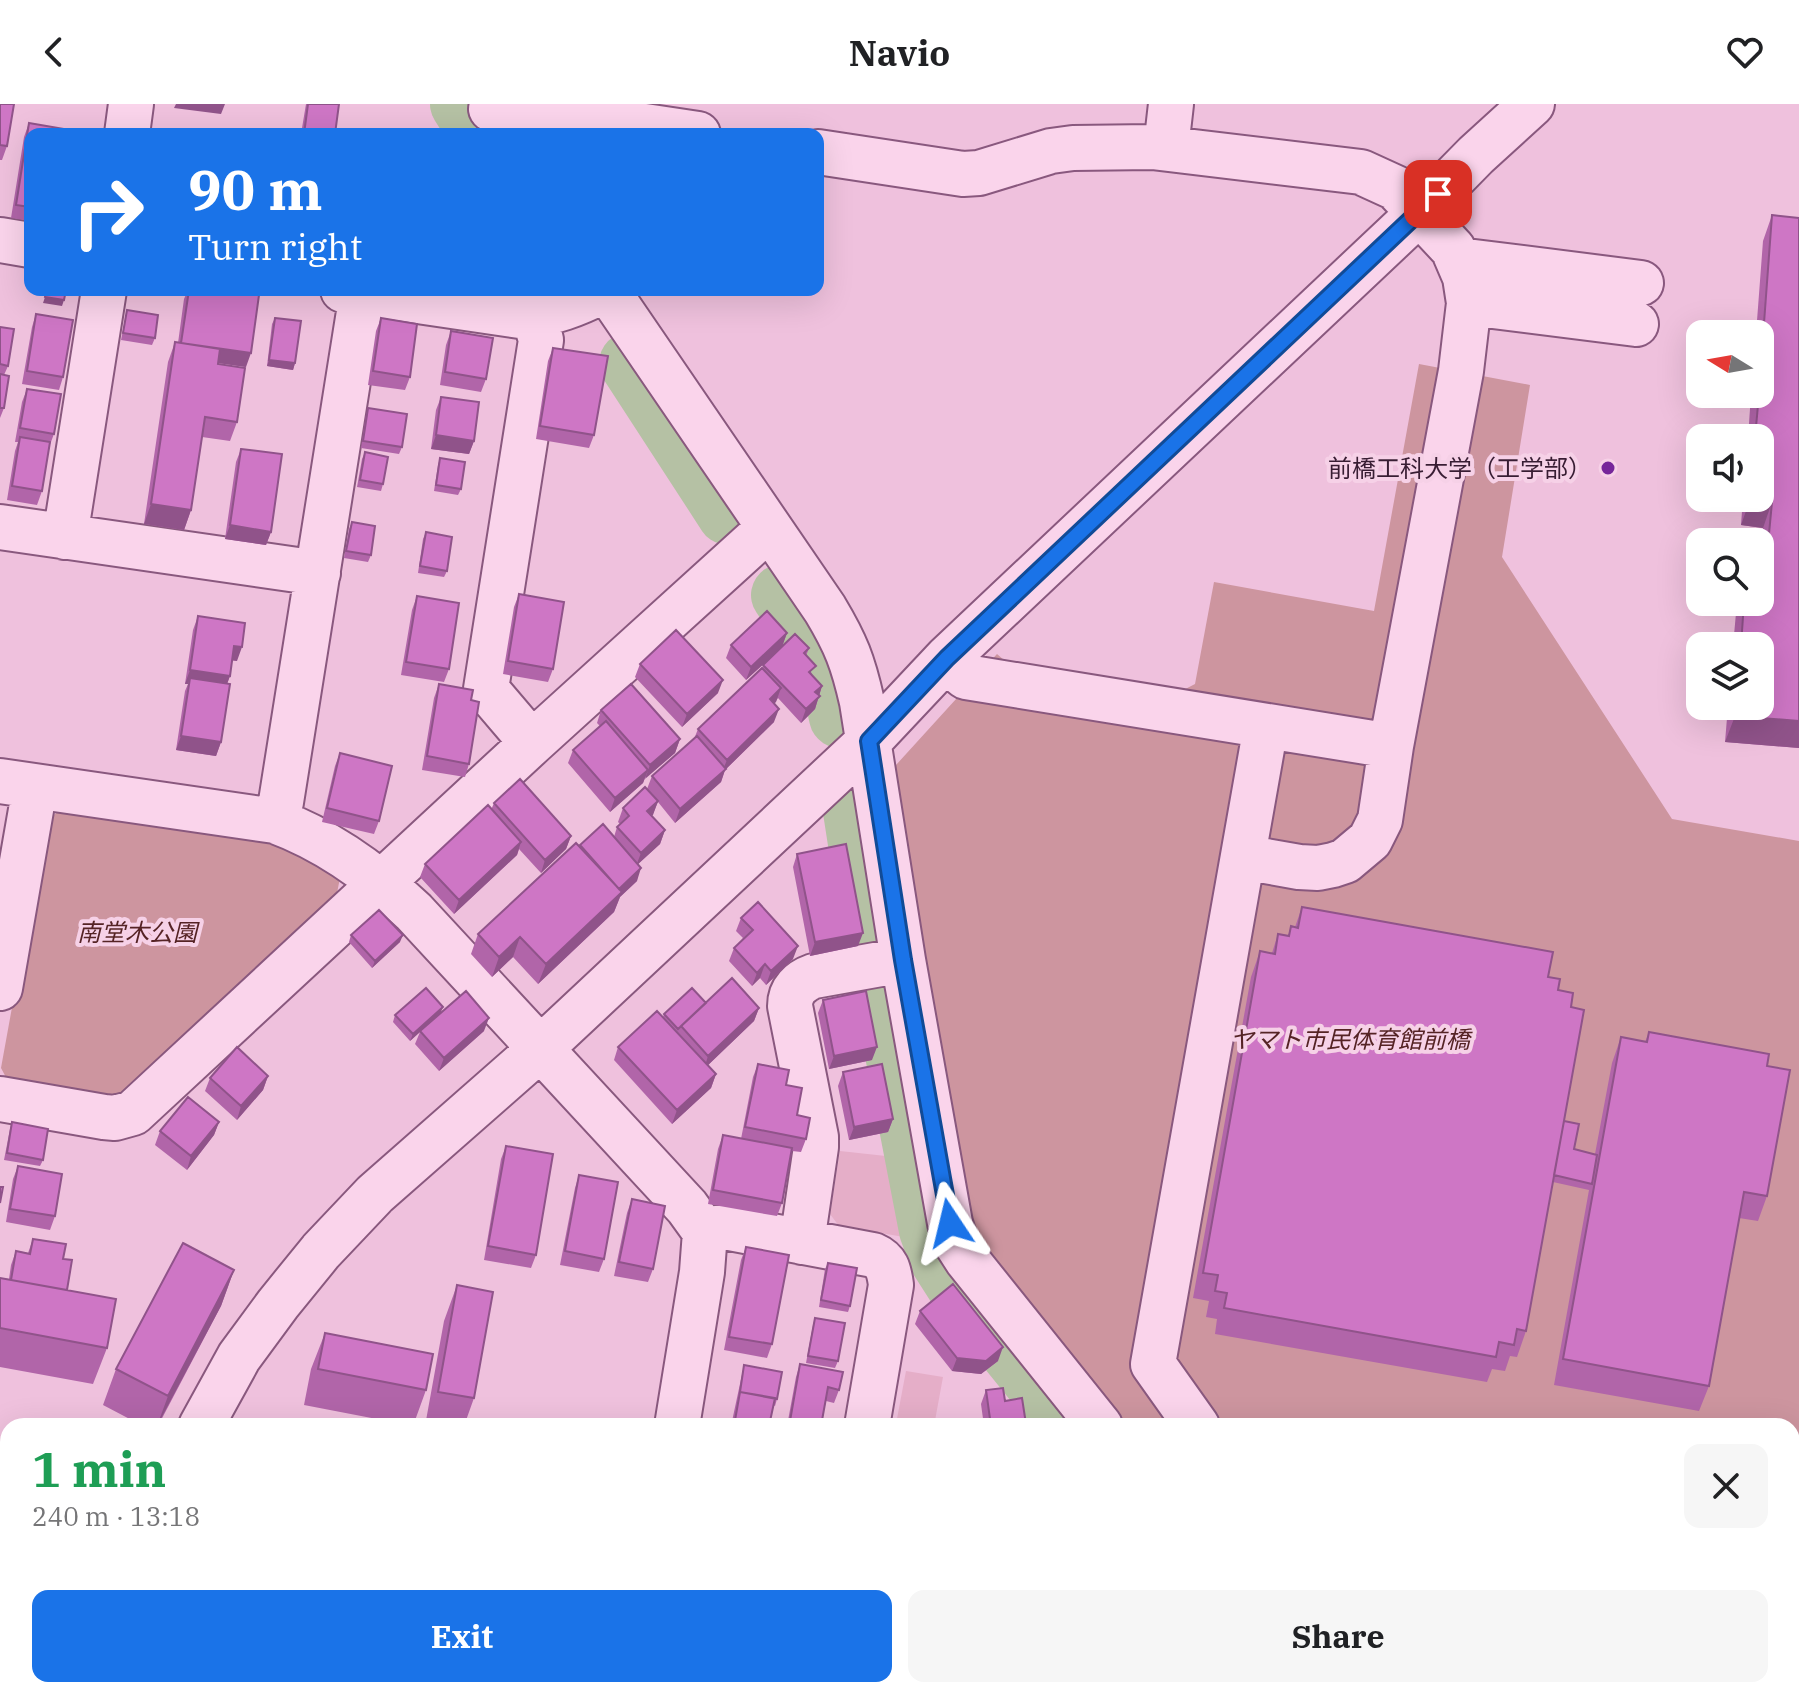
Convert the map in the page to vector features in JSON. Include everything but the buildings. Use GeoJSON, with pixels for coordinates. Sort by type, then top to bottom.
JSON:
{"type":"FeatureCollection","features":[{"type":"Feature","properties":{"kind":"street"},"geometry":{"type":"LineString","coordinates":[[128,128],[131,104]]}},
{"type":"Feature","properties":{"kind":"street"},"geometry":{"type":"LineString","coordinates":[[1166,148],[1171,104]]}},
{"type":"Feature","properties":{"kind":"street"},"geometry":{"type":"LineString","coordinates":[[205,1418],[239,1357],[278,1304],[321,1251],[375,1194],[540,1049],[869,741],[947,658],[1532,104]]}},
{"type":"Feature","properties":{"kind":"street"},"geometry":{"type":"LineString","coordinates":[[495,116],[511,106],[658,128]]}},
{"type":"Feature","properties":{"kind":"street"},"geometry":{"type":"LineString","coordinates":[[824,153],[963,174],[979,173],[1051,151],[1073,148],[1166,148],[1361,172],[1396,188],[1453,249],[1465,277],[1469,303],[1461,371],[1380,820],[1370,840],[1345,861],[1318,868],[1243,857]]}},
{"type":"Feature","properties":{"kind":"street"},"geometry":{"type":"LineString","coordinates":[[0,240],[24,244]]}},
{"type":"Feature","properties":{"kind":"street"},"geometry":{"type":"LineString","coordinates":[[1458,260],[1639,304],[1469,303]]}},
{"type":"Feature","properties":{"kind":"street"},"geometry":{"type":"LineString","coordinates":[[65,537],[103,296]]}},
{"type":"Feature","properties":{"kind":"street"},"geometry":{"type":"LineString","coordinates":[[275,821],[281,802],[318,573],[352,296]]}},
{"type":"Feature","properties":{"kind":"street"},"geometry":{"type":"LineString","coordinates":[[386,296],[520,316],[545,305],[593,296]]}},
{"type":"Feature","properties":{"kind":"street"},"geometry":{"type":"LineString","coordinates":[[610,296],[825,609],[848,649],[869,741],[903,960],[956,1243],[1094,1418]]}},
{"type":"Feature","properties":{"kind":"street"},"geometry":{"type":"LineString","coordinates":[[532,743],[486,689],[545,305]]}},
{"type":"Feature","properties":{"kind":"street"},"geometry":{"type":"LineString","coordinates":[[0,527],[318,573]]}},
{"type":"Feature","properties":{"kind":"street"},"geometry":{"type":"LineString","coordinates":[[0,1099],[104,1117],[115,1118],[133,1113],[769,528]]}},
{"type":"Feature","properties":{"kind":"street"},"geometry":{"type":"LineString","coordinates":[[947,658],[966,677],[1391,746]]}},
{"type":"Feature","properties":{"kind":"street"},"geometry":{"type":"LineString","coordinates":[[1191,1418],[1153,1364],[1266,726]]}},
{"type":"Feature","properties":{"kind":"street"},"geometry":{"type":"LineString","coordinates":[[0,988],[18,784],[275,821],[346,857],[382,883],[414,912],[687,1207],[705,1232],[702,1272],[678,1418]]}},
{"type":"Feature","properties":{"kind":"street"},"geometry":{"type":"LineString","coordinates":[[802,1242],[816,1137],[790,1006],[791,993],[805,979],[814,976],[903,960]]}},
{"type":"Feature","properties":{"kind":"street"},"geometry":{"type":"LineString","coordinates":[[705,1232],[729,1228],[882,1259],[888,1268],[891,1285],[868,1418]]}},
{"type":"Feature","properties":{"kind":"shaded area"},"geometry":{"type":"Polygon","coordinates":[[[840,1151],[895,1157],[904,1237],[839,1226],[830,1214],[840,1151]]]}},
{"type":"Feature","properties":{"kind":"shaded area"},"geometry":{"type":"Polygon","coordinates":[[[906,1371],[943,1377],[935,1418],[897,1418],[906,1371]]]}},
{"type":"Feature","properties":{"kind":"green space","name":"ヤマト市民体育館前橋"},"geometry":{"type":"Polygon","coordinates":[[[1419,364],[1530,385],[1502,557],[1672,819],[1799,841],[1799,1418],[1117,1418],[967,1233],[886,776],[997,654],[1012,667],[1168,698],[1195,684],[1214,582],[1374,611],[1419,364]]]}},
{"type":"Feature","properties":{"kind":"green space","name":"南堂木公園"},"geometry":{"type":"Polygon","coordinates":[[[64,808],[270,841],[340,878],[337,893],[129,1094],[108,1101],[9,1083],[1,1068],[46,820],[64,808]]]}},
{"type":"Feature","properties":{"kind":"waterway"},"geometry":{"type":"LineString","coordinates":[[461,104],[476,128]]}},
{"type":"Feature","properties":{"kind":"waterway"},"geometry":{"type":"LineString","coordinates":[[630,363],[728,514]]}},
{"type":"Feature","properties":{"kind":"waterway"},"geometry":{"type":"LineString","coordinates":[[782,595],[828,663],[840,717]]}},
{"type":"Feature","properties":{"kind":"waterway"},"geometry":{"type":"LineString","coordinates":[[854,811],[874,940]]}},
{"type":"Feature","properties":{"kind":"waterway"},"geometry":{"type":"LineString","coordinates":[[885,997],[930,1230],[941,1260],[957,1285],[1065,1418]]}},
{"type":"Feature","properties":{"kind":"place","name":"前橋工科大学（工学部）"},"geometry":{"type":"Point","coordinates":[1608,468]}},
{"type":"Feature","properties":{"kind":"route"},"geometry":{"type":"LineString","coordinates":[[950,1223],[903,960],[869,741],[947,658],[1438,194]]}}]}
